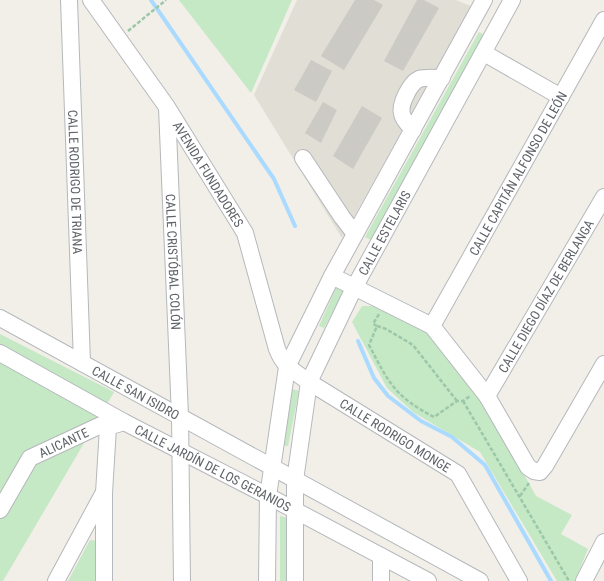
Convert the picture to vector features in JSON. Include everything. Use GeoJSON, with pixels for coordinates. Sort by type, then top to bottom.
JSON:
{"type":"FeatureCollection","features":[{"type":"Feature","properties":{"kind":"street","name":"CALLE RODRIGO DE TRIANA"},"geometry":{"type":"LineString","coordinates":[[69,0],[82,363]]}},
{"type":"Feature","properties":{"kind":"street","name":"AVENIDA FUNDADORES"},"geometry":{"type":"LineString","coordinates":[[91,0],[167,106],[248,239],[277,349],[282,362],[287,367]]}},
{"type":"Feature","properties":{"kind":"street","name":"CALLE ESTELARIS"},"geometry":{"type":"LineString","coordinates":[[296,581],[295,480],[309,382],[354,288],[512,0]]}},
{"type":"Feature","properties":{"kind":"street","name":"CALLE ESTELARIS"},"geometry":{"type":"LineString","coordinates":[[267,581],[268,496],[287,367],[332,276],[442,78],[481,1]]}},
{"type":"Feature","properties":{"kind":"street"},"geometry":{"type":"LineString","coordinates":[[481,1],[504,14]]}},
{"type":"Feature","properties":{"kind":"street","name":"CALLE CAPITÁN ALFONSO DE LEÓN"},"geometry":{"type":"LineString","coordinates":[[432,326],[604,20]]}},
{"type":"Feature","properties":{"kind":"street"},"geometry":{"type":"LineString","coordinates":[[484,53],[561,97]]}},
{"type":"Feature","properties":{"kind":"street"},"geometry":{"type":"LineString","coordinates":[[413,130],[401,113],[402,105],[414,83],[418,80],[442,78]]}},
{"type":"Feature","properties":{"kind":"street","name":"CALLE CRISTÓBAL COLÓN"},"geometry":{"type":"LineString","coordinates":[[167,106],[180,416],[182,581]]}},
{"type":"Feature","properties":{"kind":"street"},"geometry":{"type":"LineString","coordinates":[[303,158],[355,234]]}},
{"type":"Feature","properties":{"kind":"street","name":"CALLE DIEGO DÍAZ DE BERLANGA"},"geometry":{"type":"LineString","coordinates":[[487,396],[604,197]]}},
{"type":"Feature","properties":{"kind":"street"},"geometry":{"type":"LineString","coordinates":[[332,276],[432,326],[487,396],[531,469],[540,472],[545,466],[604,364]]}},
{"type":"Feature","properties":{"kind":"street","name":"CALLE SAN ISIDRO"},"geometry":{"type":"LineString","coordinates":[[0,318],[180,416],[271,468]]}},
{"type":"Feature","properties":{"kind":"street","name":"CALLE JARDÍN DE LOS GERANIOS"},"geometry":{"type":"LineString","coordinates":[[0,353],[124,422],[295,510],[428,581]]}},
{"type":"Feature","properties":{"kind":"street","name":"CALLE RODRIGO MONGE"},"geometry":{"type":"LineString","coordinates":[[287,367],[458,474],[519,581]]}},
{"type":"Feature","properties":{"kind":"street","name":"ALICANTE"},"geometry":{"type":"LineString","coordinates":[[0,510],[30,458],[101,424],[108,427],[124,422]]}},
{"type":"Feature","properties":{"kind":"street"},"geometry":{"type":"LineString","coordinates":[[104,581],[104,493],[108,427]]}},
{"type":"Feature","properties":{"kind":"street","name":"CALLE JARDÍN DE LOS GERANIOS"},"geometry":{"type":"LineString","coordinates":[[271,468],[480,581]]}},
{"type":"Feature","properties":{"kind":"street"},"geometry":{"type":"LineString","coordinates":[[56,581],[104,493]]}},
{"type":"Feature","properties":{"kind":"street"},"geometry":{"type":"LineString","coordinates":[[584,581],[604,542]]}},
{"type":"Feature","properties":{"kind":"street"},"geometry":{"type":"LineString","coordinates":[[381,556],[381,581]]}},
{"type":"Feature","properties":{"kind":"path"},"geometry":{"type":"LineString","coordinates":[[139,23],[166,0]]}},
{"type":"Feature","properties":{"kind":"path"},"geometry":{"type":"LineString","coordinates":[[373,324],[386,329],[413,345],[457,401]]}},
{"type":"Feature","properties":{"kind":"path"},"geometry":{"type":"LineString","coordinates":[[377,326],[369,345],[394,390],[414,407],[434,417],[457,401],[463,401],[569,581]]}},
{"type":"Feature","properties":{"kind":"shaded area"},"geometry":{"type":"Polygon","coordinates":[[[297,0],[456,0],[471,6],[342,238],[254,95],[297,0]]]}},
{"type":"Feature","properties":{"kind":"green space"},"geometry":{"type":"Polygon","coordinates":[[[179,0],[292,0],[251,93],[179,0]]]}},
{"type":"Feature","properties":{"kind":"green space"},"geometry":{"type":"Polygon","coordinates":[[[479,32],[485,35],[373,241],[365,237],[479,32]]]}},
{"type":"Feature","properties":{"kind":"green space"},"geometry":{"type":"Polygon","coordinates":[[[337,286],[344,290],[324,328],[319,326],[337,286]]]}},
{"type":"Feature","properties":{"kind":"green space"},"geometry":{"type":"Polygon","coordinates":[[[362,306],[374,306],[430,333],[482,398],[536,496],[572,515],[561,534],[588,549],[575,581],[557,581],[480,452],[413,412],[387,388],[352,322],[362,306]]]}},
{"type":"Feature","properties":{"kind":"green space"},"geometry":{"type":"Polygon","coordinates":[[[0,334],[114,392],[3,581],[0,581],[0,334]]]}},
{"type":"Feature","properties":{"kind":"green space"},"geometry":{"type":"Polygon","coordinates":[[[292,389],[299,391],[288,446],[282,446],[292,389]]]}},
{"type":"Feature","properties":{"kind":"green space"},"geometry":{"type":"Polygon","coordinates":[[[280,516],[292,519],[292,581],[280,581],[280,516]]]}},
{"type":"Feature","properties":{"kind":"green space"},"geometry":{"type":"Polygon","coordinates":[[[90,540],[99,541],[99,581],[68,581],[90,540]]]}},
{"type":"Feature","properties":{"kind":"building"},"geometry":{"type":"Polygon","coordinates":[[[355,0],[374,0],[383,5],[344,70],[321,56],[355,0]]]}},
{"type":"Feature","properties":{"kind":"building"},"geometry":{"type":"Polygon","coordinates":[[[417,0],[424,0],[439,8],[403,71],[384,61],[417,0]]]}},
{"type":"Feature","properties":{"kind":"building"},"geometry":{"type":"Polygon","coordinates":[[[311,60],[332,71],[316,102],[294,90],[311,60]]]}},
{"type":"Feature","properties":{"kind":"building"},"geometry":{"type":"Polygon","coordinates":[[[323,102],[337,110],[321,143],[305,133],[323,102]]]}},
{"type":"Feature","properties":{"kind":"building"},"geometry":{"type":"Polygon","coordinates":[[[362,106],[382,118],[353,169],[333,156],[362,106]]]}},
{"type":"Feature","properties":{"kind":"waterway"},"geometry":{"type":"LineString","coordinates":[[151,0],[274,179],[295,226]]}},
{"type":"Feature","properties":{"kind":"waterway"},"geometry":{"type":"LineString","coordinates":[[358,341],[374,378],[388,396],[421,421],[452,437],[485,465],[551,581]]}}]}
